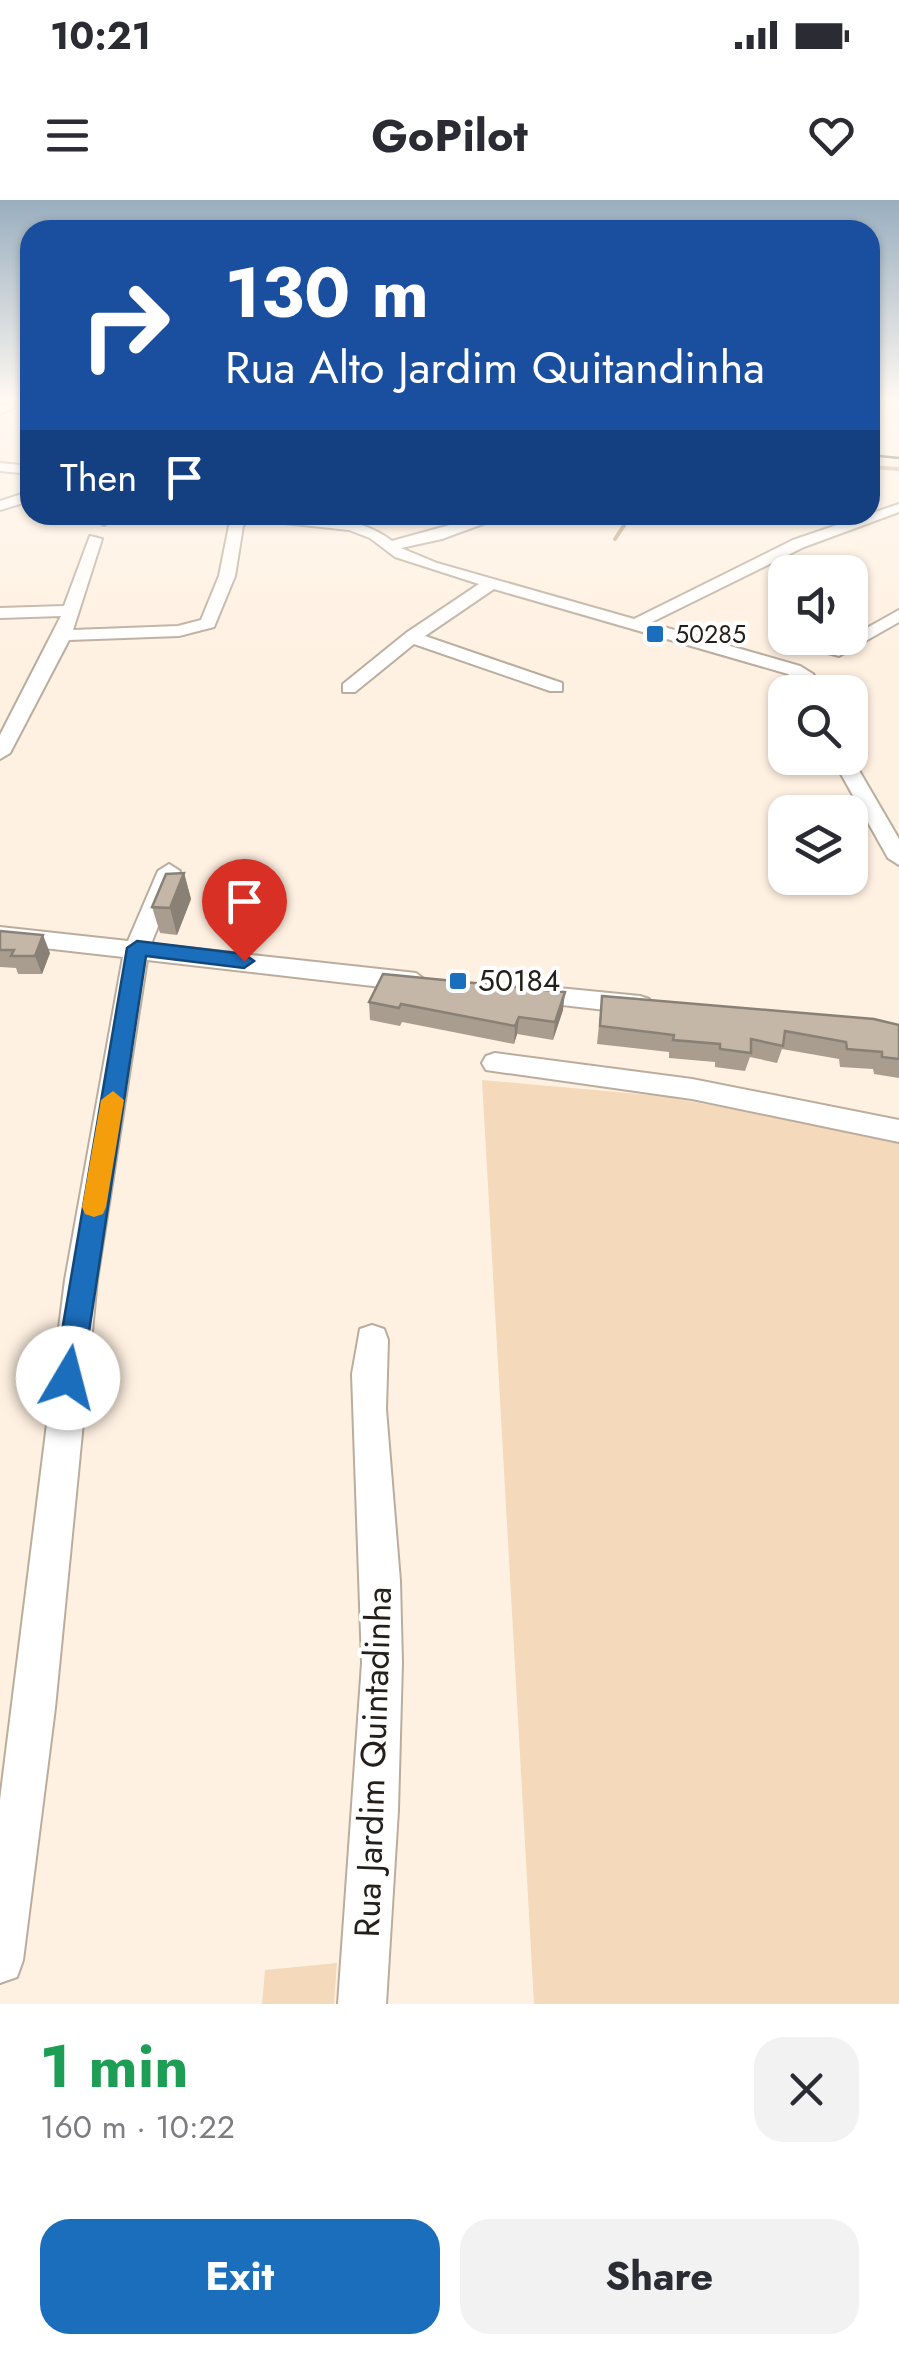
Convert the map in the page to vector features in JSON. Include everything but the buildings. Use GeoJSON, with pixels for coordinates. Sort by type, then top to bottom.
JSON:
{"type":"FeatureCollection","features":[{"type":"Feature","properties":{"kind":"street"},"geometry":{"type":"LineString","coordinates":[[62,634],[165,632],[208,623],[227,576],[237,525]]}},
{"type":"Feature","properties":{"kind":"street"},"geometry":{"type":"LineString","coordinates":[[345,525],[374,535],[412,559],[794,670],[800,675]]}},
{"type":"Feature","properties":{"kind":"street"},"geometry":{"type":"LineString","coordinates":[[387,546],[470,525]]}},
{"type":"Feature","properties":{"kind":"street"},"geometry":{"type":"LineString","coordinates":[[635,625],[749,568],[851,525]]}},
{"type":"Feature","properties":{"kind":"street"},"geometry":{"type":"LineString","coordinates":[[0,753],[62,634],[95,539]]}},
{"type":"Feature","properties":{"kind":"street"},"geometry":{"type":"LineString","coordinates":[[349,688],[412,638],[492,583]]}},
{"type":"Feature","properties":{"kind":"street"},"geometry":{"type":"LineString","coordinates":[[0,613],[70,611]]}},
{"type":"Feature","properties":{"kind":"street"},"geometry":{"type":"LineString","coordinates":[[868,632],[899,615]]}},
{"type":"Feature","properties":{"kind":"street"},"geometry":{"type":"LineString","coordinates":[[412,638],[556,688]]}},
{"type":"Feature","properties":{"kind":"street"},"geometry":{"type":"LineString","coordinates":[[852,775],[898,853]]}},
{"type":"Feature","properties":{"kind":"street"},"geometry":{"type":"LineString","coordinates":[[872,810],[899,808]]}},
{"type":"Feature","properties":{"kind":"street"},"geometry":{"type":"LineString","coordinates":[[0,1960],[34,1708],[81,1280],[137,948],[169,871]]}},
{"type":"Feature","properties":{"kind":"street"},"geometry":{"type":"LineString","coordinates":[[0,935],[442,986]]}},
{"type":"Feature","properties":{"kind":"street"},"geometry":{"type":"LineString","coordinates":[[510,992],[660,1006]]}},
{"type":"Feature","properties":{"kind":"street"},"geometry":{"type":"LineString","coordinates":[[495,1063],[692,1089],[899,1132]]}},
{"type":"Feature","properties":{"kind":"street","name":"Rua Jardim Quintadinha"},"geometry":{"type":"LineString","coordinates":[[362,2004],[383,1680],[380,1548],[368,1427],[367,1378],[372,1340]]}},
{"type":"Feature","properties":{"kind":"shaded area"},"geometry":{"type":"Polygon","coordinates":[[[482,1080],[662,1096],[899,1140],[899,2004],[534,2004],[482,1080]]]}},
{"type":"Feature","properties":{"kind":"shaded area"},"geometry":{"type":"Polygon","coordinates":[[[337,1963],[334,2004],[262,2004],[265,1970],[337,1963]]]}},
{"type":"Feature","properties":{"kind":"waterway"},"geometry":{"type":"LineString","coordinates":[[615,539],[624,525]]}},
{"type":"Feature","properties":{"kind":"slow traffic"},"geometry":{"type":"LineString","coordinates":[[94,1207],[113,1100]]}},
{"type":"Feature","properties":{"kind":"place","name":"50285"},"geometry":{"type":"Point","coordinates":[655,634]}},
{"type":"Feature","properties":{"kind":"place","name":"50184"},"geometry":{"type":"Point","coordinates":[458,981]}},
{"type":"Feature","properties":{"kind":"route"},"geometry":{"type":"LineString","coordinates":[[68,1378],[137,948],[244,961]]}}]}
